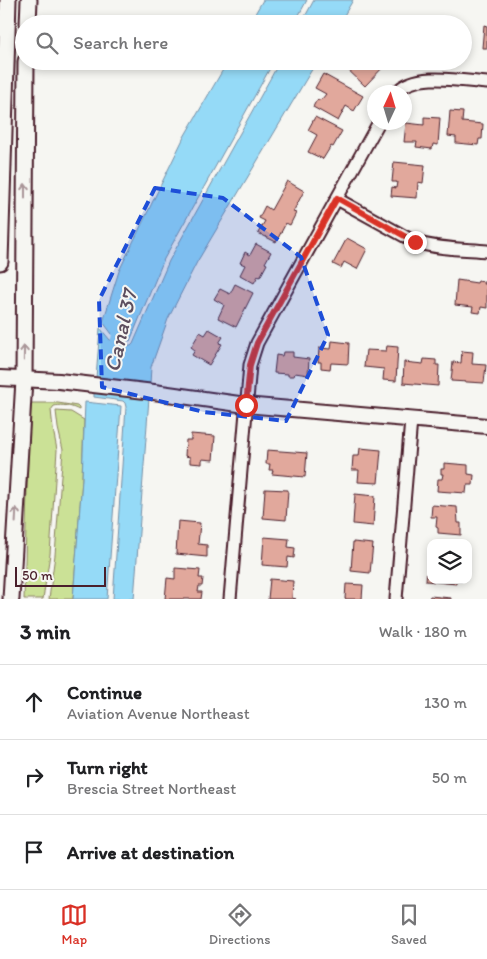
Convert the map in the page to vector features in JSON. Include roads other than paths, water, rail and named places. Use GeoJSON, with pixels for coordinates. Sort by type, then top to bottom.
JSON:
{"type":"FeatureCollection","features":[{"type":"Feature","properties":{"kind":"main road"},"geometry":{"type":"LineString","coordinates":[[0,262],[8,0]]}},
{"type":"Feature","properties":{"kind":"main road"},"geometry":{"type":"LineString","coordinates":[[28,15],[29,0]]}},
{"type":"Feature","properties":{"kind":"main road"},"geometry":{"type":"LineString","coordinates":[[11,599],[24,380],[26,70]]}},
{"type":"Feature","properties":{"kind":"street"},"geometry":{"type":"LineString","coordinates":[[406,85],[411,82],[426,79],[487,84]]}},
{"type":"Feature","properties":{"kind":"street"},"geometry":{"type":"LineString","coordinates":[[230,599],[250,365],[257,343],[375,130]]}},
{"type":"Feature","properties":{"kind":"street"},"geometry":{"type":"LineString","coordinates":[[337,198],[415,242],[442,248],[487,251]]}},
{"type":"Feature","properties":{"kind":"street"},"geometry":{"type":"LineString","coordinates":[[0,378],[59,381],[246,405],[487,426]]}},
{"type":"Feature","properties":{"kind":"street"},"geometry":{"type":"LineString","coordinates":[[396,599],[411,420]]}},
{"type":"Feature","properties":{"kind":"water"},"geometry":{"type":"Polygon","coordinates":[[[263,0],[307,0],[299,15],[254,15],[263,0]]]}},
{"type":"Feature","properties":{"kind":"water"},"geometry":{"type":"Polygon","coordinates":[[[314,0],[353,0],[344,15],[306,15],[314,0]]]}},
{"type":"Feature","properties":{"kind":"water"},"geometry":{"type":"Polygon","coordinates":[[[223,70],[269,70],[164,259],[130,341],[112,334],[103,322],[119,271],[184,137],[223,70]]]}},
{"type":"Feature","properties":{"kind":"water"},"geometry":{"type":"Polygon","coordinates":[[[275,70],[312,70],[197,262],[168,319],[151,367],[150,384],[96,378],[100,328],[110,340],[131,346],[169,261],[275,70]]]}},
{"type":"Feature","properties":{"kind":"water"},"geometry":{"type":"Polygon","coordinates":[[[94,392],[149,398],[134,599],[113,599],[126,407],[123,401],[94,397],[94,392]]]}},
{"type":"Feature","properties":{"kind":"water"},"geometry":{"type":"Polygon","coordinates":[[[85,402],[121,406],[107,599],[73,599],[82,479],[85,402]]]}},
{"type":"Feature","properties":{"kind":"waterway","name":"Canal 37"},"geometry":{"type":"LineString","coordinates":[[113,359],[121,320]]}}]}
